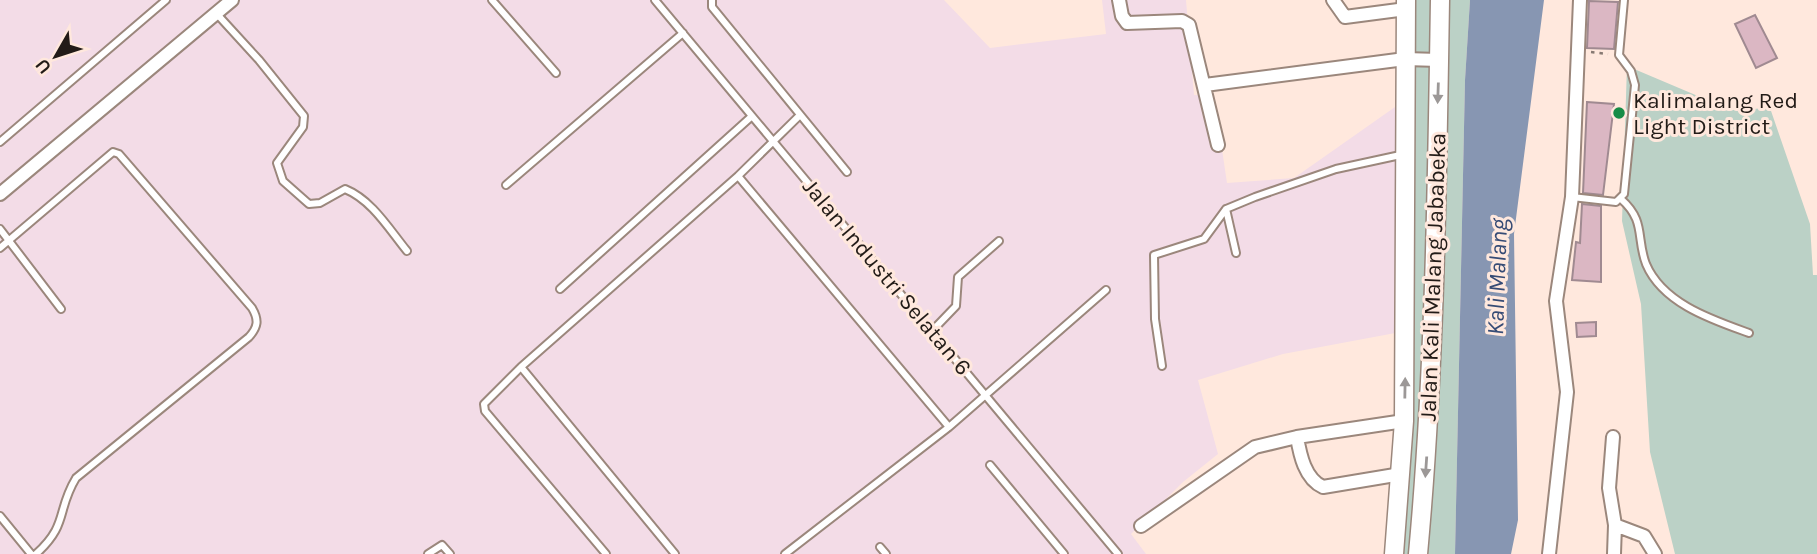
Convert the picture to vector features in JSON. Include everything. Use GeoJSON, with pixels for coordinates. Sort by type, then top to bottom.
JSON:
{"type":"FeatureCollection","features":[{"type":"Feature","properties":{"kind":"main road","name":"Jalan Kali Malang Jababeka"},"geometry":{"type":"LineString","coordinates":[[1418,554],[1429,414],[1440,0]]}},
{"type":"Feature","properties":{"kind":"main road","name":"Jalan Kali Malang Jababeka"},"geometry":{"type":"LineString","coordinates":[[1394,554],[1404,421],[1406,4]]}},
{"type":"Feature","properties":{"kind":"street"},"geometry":{"type":"LineString","coordinates":[[0,194],[232,0]]}},
{"type":"Feature","properties":{"kind":"street"},"geometry":{"type":"LineString","coordinates":[[1119,0],[1122,16],[1127,23],[1182,21],[1189,25],[1218,145]]}},
{"type":"Feature","properties":{"kind":"street"},"geometry":{"type":"LineString","coordinates":[[1333,0],[1345,17],[1406,4]]}},
{"type":"Feature","properties":{"kind":"street"},"geometry":{"type":"LineString","coordinates":[[1549,554],[1567,392],[1556,301],[1572,197],[1580,0]]}},
{"type":"Feature","properties":{"kind":"street"},"geometry":{"type":"LineString","coordinates":[[1205,85],[1405,59],[1439,60]]}},
{"type":"Feature","properties":{"kind":"street"},"geometry":{"type":"LineString","coordinates":[[1141,526],[1255,447],[1297,437],[1404,421]]}},
{"type":"Feature","properties":{"kind":"street"},"geometry":{"type":"LineString","coordinates":[[1297,437],[1306,468],[1319,485],[1334,487],[1401,474]]}},
{"type":"Feature","properties":{"kind":"street"},"geometry":{"type":"LineString","coordinates":[[1613,437],[1609,491],[1615,525],[1614,554]]}},
{"type":"Feature","properties":{"kind":"street"},"geometry":{"type":"LineString","coordinates":[[1615,525],[1644,536],[1655,554]]}},
{"type":"Feature","properties":{"kind":"lane"},"geometry":{"type":"LineString","coordinates":[[0,142],[166,0]]}},
{"type":"Feature","properties":{"kind":"lane"},"geometry":{"type":"LineString","coordinates":[[492,0],[556,73]]}},
{"type":"Feature","properties":{"kind":"lane","name":"Jalan Industri Selatan 6"},"geometry":{"type":"LineString","coordinates":[[656,0],[1118,554]]}},
{"type":"Feature","properties":{"kind":"lane"},"geometry":{"type":"LineString","coordinates":[[712,0],[712,7],[847,172]]}},
{"type":"Feature","properties":{"kind":"lane"},"geometry":{"type":"LineString","coordinates":[[1621,199],[1628,174],[1635,85],[1628,64],[1619,55],[1624,0]]}},
{"type":"Feature","properties":{"kind":"lane"},"geometry":{"type":"LineString","coordinates":[[216,13],[260,60],[304,116],[303,127],[277,163],[283,181],[309,204],[320,203],[345,189],[353,192],[379,216],[407,251]]}},
{"type":"Feature","properties":{"kind":"lane"},"geometry":{"type":"LineString","coordinates":[[506,185],[683,33]]}},
{"type":"Feature","properties":{"kind":"lane"},"geometry":{"type":"LineString","coordinates":[[560,289],[752,116]]}},
{"type":"Feature","properties":{"kind":"lane"},"geometry":{"type":"LineString","coordinates":[[606,554],[484,408],[522,367],[738,176],[799,116]]}},
{"type":"Feature","properties":{"kind":"lane"},"geometry":{"type":"LineString","coordinates":[[0,248],[113,152],[119,154],[153,191],[252,308],[258,319],[256,329],[249,337],[76,478],[64,502],[58,530],[34,554],[0,516]]}},
{"type":"Feature","properties":{"kind":"lane"},"geometry":{"type":"LineString","coordinates":[[1162,366],[1154,319],[1153,256],[1206,237],[1226,209],[1336,169],[1405,154]]}},
{"type":"Feature","properties":{"kind":"lane"},"geometry":{"type":"LineString","coordinates":[[738,176],[949,427]]}},
{"type":"Feature","properties":{"kind":"lane"},"geometry":{"type":"LineString","coordinates":[[1572,197],[1609,202],[1621,199]]}},
{"type":"Feature","properties":{"kind":"lane"},"geometry":{"type":"LineString","coordinates":[[1621,199],[1635,215],[1646,263],[1667,290],[1704,316],[1749,333]]}},
{"type":"Feature","properties":{"kind":"lane"},"geometry":{"type":"LineString","coordinates":[[1226,209],[1236,253]]}},
{"type":"Feature","properties":{"kind":"lane"},"geometry":{"type":"LineString","coordinates":[[0,229],[61,309]]}},
{"type":"Feature","properties":{"kind":"lane"},"geometry":{"type":"LineString","coordinates":[[932,331],[956,306],[958,277],[999,242]]}},
{"type":"Feature","properties":{"kind":"lane"},"geometry":{"type":"LineString","coordinates":[[785,554],[949,427],[1106,290]]}},
{"type":"Feature","properties":{"kind":"lane"},"geometry":{"type":"LineString","coordinates":[[522,367],[675,554]]}},
{"type":"Feature","properties":{"kind":"lane"},"geometry":{"type":"LineString","coordinates":[[989,465],[1063,554]]}},
{"type":"Feature","properties":{"kind":"lane"},"geometry":{"type":"LineString","coordinates":[[428,554],[442,545],[450,554]]}},
{"type":"Feature","properties":{"kind":"lane"},"geometry":{"type":"LineString","coordinates":[[880,547],[886,554]]}},
{"type":"Feature","properties":{"kind":"path"},"geometry":{"type":"LineString","coordinates":[[1580,51],[1619,55]]}},
{"type":"Feature","properties":{"kind":"shaded area"},"geometry":{"type":"Polygon","coordinates":[[[0,0],[944,0],[990,48],[1106,34],[1102,0],[1186,0],[1194,95],[1214,96],[1227,183],[1294,178],[1405,100],[1406,331],[1283,354],[1198,380],[1218,454],[1183,482],[1131,534],[1146,554],[0,554],[0,0]]]}},
{"type":"Feature","properties":{"kind":"green space"},"geometry":{"type":"Polygon","coordinates":[[[1406,0],[1470,0],[1465,80],[1455,554],[1394,554],[1406,0]]]}},
{"type":"Feature","properties":{"kind":"green space"},"geometry":{"type":"Polygon","coordinates":[[[1627,66],[1731,110],[1770,108],[1810,224],[1813,275],[1817,275],[1817,554],[1675,554],[1650,452],[1641,304],[1622,221],[1627,66]]]}},
{"type":"Feature","properties":{"kind":"water","name":"Kali Malang"},"geometry":{"type":"Polygon","coordinates":[[[1470,0],[1544,0],[1514,234],[1518,520],[1511,554],[1455,554],[1465,80],[1470,0]]]}},
{"type":"Feature","properties":{"kind":"building"},"geometry":{"type":"Polygon","coordinates":[[[1589,1],[1618,2],[1614,49],[1587,48],[1589,1]]]}},
{"type":"Feature","properties":{"kind":"building"},"geometry":{"type":"Polygon","coordinates":[[[1755,15],[1777,58],[1756,68],[1735,24],[1755,15]]]}},
{"type":"Feature","properties":{"kind":"building"},"geometry":{"type":"Polygon","coordinates":[[[1587,102],[1614,104],[1603,195],[1583,193],[1587,102]]]}},
{"type":"Feature","properties":{"kind":"building"},"geometry":{"type":"Polygon","coordinates":[[[1582,204],[1601,206],[1601,282],[1572,280],[1576,242],[1580,243],[1582,204]]]}},
{"type":"Feature","properties":{"kind":"building"},"geometry":{"type":"Polygon","coordinates":[[[1596,322],[1596,336],[1577,337],[1576,323],[1596,322]]]}},
{"type":"Feature","properties":{"kind":"place","name":"Kalimalang Red Light District"},"geometry":{"type":"Point","coordinates":[1619,113]}}]}
